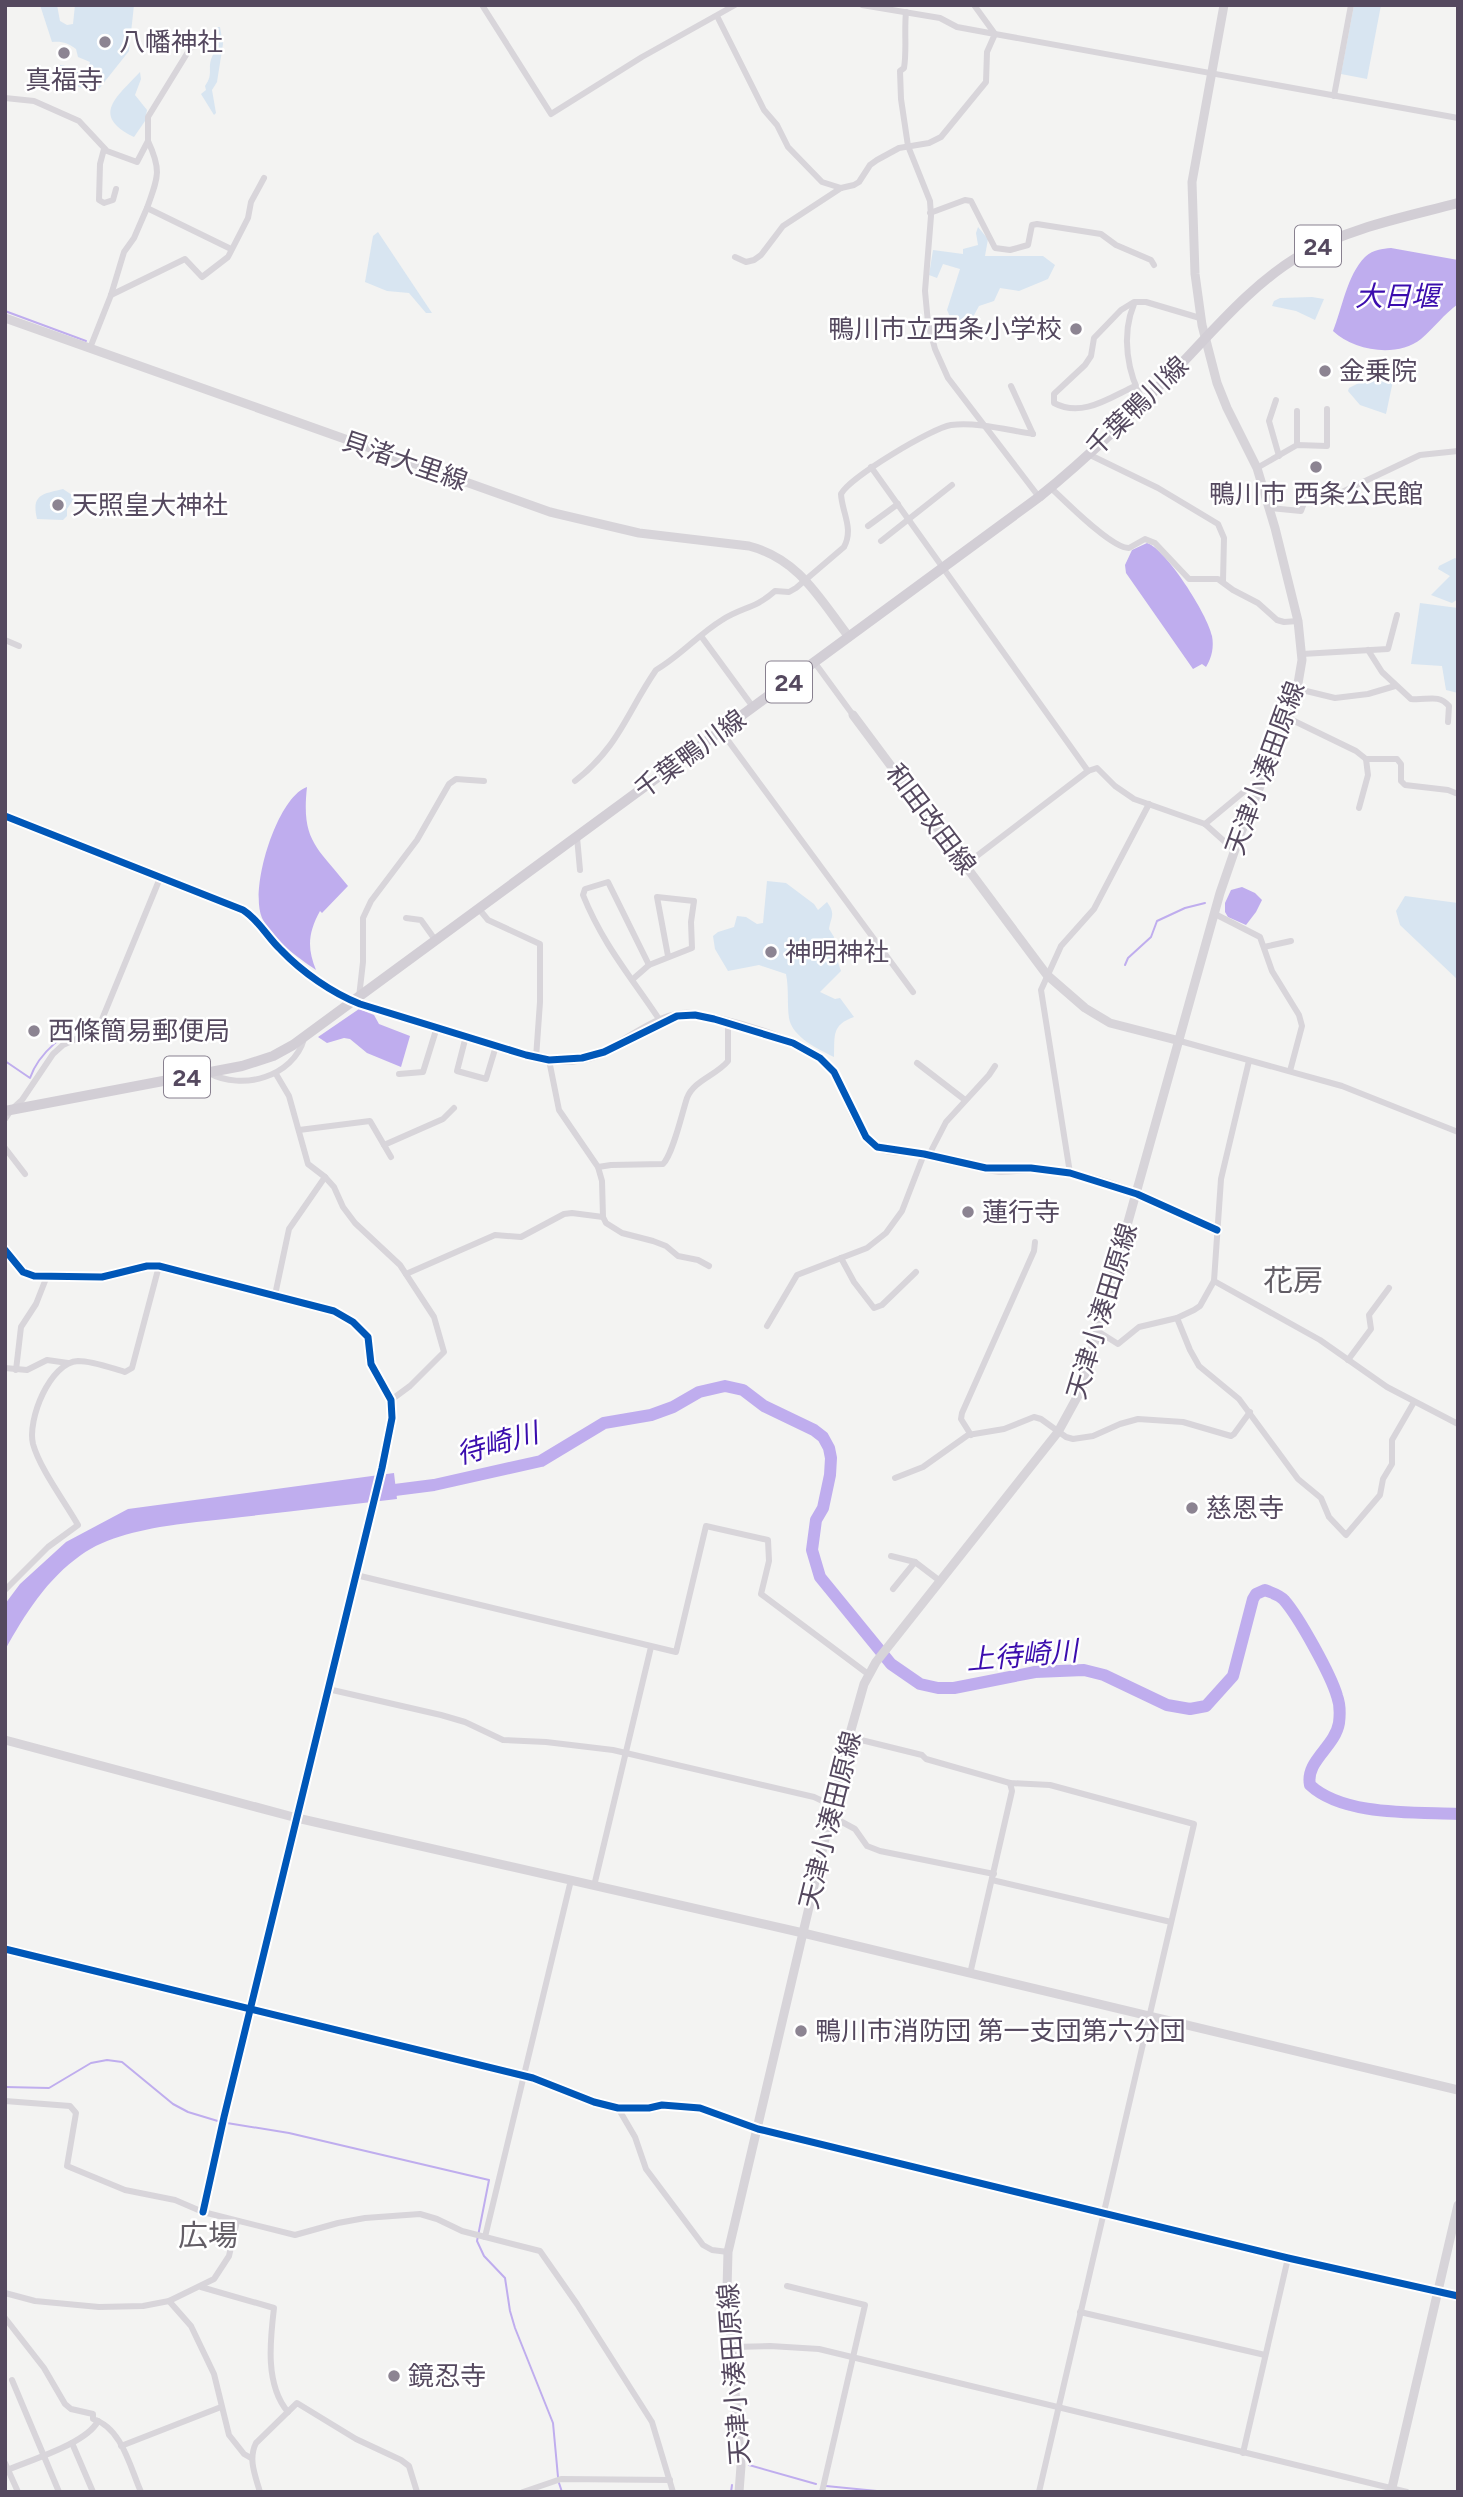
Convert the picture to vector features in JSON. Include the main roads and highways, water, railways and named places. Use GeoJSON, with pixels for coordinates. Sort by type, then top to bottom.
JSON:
{"type":"FeatureCollection","features":[{"type":"Feature","properties":{"kind":"main road","name":"千葉鴨川線"},"geometry":{"type":"LineString","coordinates":[[7,1113],[209,1073],[265,1059],[304,1037],[1051,488],[1144,402],[1275,272],[1310,250],[1353,233],[1458,203]]}},
{"type":"Feature","properties":{"kind":"water","name":"大日堰"},"geometry":{"type":"Polygon","coordinates":[[[1391,248],[1458,260],[1458,304],[1411,345],[1400,349],[1376,350],[1352,343],[1333,331],[1349,283],[1359,264],[1371,253],[1391,248]]]}},
{"type":"Feature","properties":{"kind":"water"},"geometry":{"type":"Polygon","coordinates":[[[1147,543],[1165,557],[1203,613],[1213,640],[1206,667],[1202,664],[1193,669],[1126,573],[1125,565],[1132,550],[1147,543]]]}},
{"type":"Feature","properties":{"kind":"water"},"geometry":{"type":"Polygon","coordinates":[[[307,787],[309,832],[320,852],[348,886],[322,913],[320,911],[313,926],[310,947],[316,970],[272,933],[262,918],[259,904],[263,866],[276,825],[296,794],[307,787]]]}},
{"type":"Feature","properties":{"kind":"water"},"geometry":{"type":"Polygon","coordinates":[[[1242,887],[1262,900],[1246,925],[1228,917],[1225,912],[1225,903],[1231,890],[1242,887]]]}},
{"type":"Feature","properties":{"kind":"water"},"geometry":{"type":"Polygon","coordinates":[[[359,1009],[374,1015],[379,1024],[410,1036],[401,1067],[367,1053],[350,1039],[327,1043],[318,1037],[359,1009]]]}},
{"type":"Feature","properties":{"kind":"water"},"geometry":{"type":"Polygon","coordinates":[[[394,1473],[397,1499],[158,1527],[97,1545],[69,1564],[47,1586],[5,1650],[5,1604],[20,1584],[66,1542],[128,1509],[394,1473]]]}},
{"type":"Feature","properties":{"kind":"waterway"},"geometry":{"type":"LineString","coordinates":[[5,311],[86,341]]}},
{"type":"Feature","properties":{"kind":"waterway"},"geometry":{"type":"LineString","coordinates":[[1125,965],[1128,958],[1151,937],[1157,921],[1185,908],[1205,903]]}},
{"type":"Feature","properties":{"kind":"waterway"},"geometry":{"type":"LineString","coordinates":[[5,1061],[30,1078],[39,1060],[54,1044],[72,1032],[91,1027]]}},
{"type":"Feature","properties":{"kind":"waterway","name":"上待崎川"},"geometry":{"type":"LineString","coordinates":[[379,1492],[434,1485],[541,1461],[604,1423],[651,1415],[673,1407],[699,1392],[725,1386],[743,1390],[764,1406],[823,1437],[831,1458],[830,1475],[823,1508],[816,1520],[812,1550],[820,1577],[891,1664],[920,1684],[954,1688],[1035,1672],[1084,1670],[1104,1675],[1167,1705],[1190,1709],[1206,1706],[1233,1676],[1253,1599],[1256,1594],[1265,1590],[1282,1598],[1298,1619],[1322,1661],[1338,1699],[1339,1723],[1312,1769],[1310,1785],[1324,1795],[1360,1807],[1458,1814]]}},
{"type":"Feature","properties":{"kind":"waterway"},"geometry":{"type":"LineString","coordinates":[[5,2087],[49,2088],[91,2063],[107,2060],[122,2062],[173,2104],[188,2112],[221,2122]]}},
{"type":"Feature","properties":{"kind":"waterway"},"geometry":{"type":"LineString","coordinates":[[227,2123],[289,2133],[489,2180],[477,2241],[484,2256],[505,2278],[515,2328],[553,2423],[558,2477]]}},
{"type":"Feature","properties":{"kind":"waterway"},"geometry":{"type":"LineString","coordinates":[[749,2465],[816,2484]]}},
{"type":"Feature","properties":{"kind":"waterway"},"geometry":{"type":"LineString","coordinates":[[559,2483],[562,2492]]}},
{"type":"Feature","properties":{"kind":"waterway"},"geometry":{"type":"LineString","coordinates":[[731,2492],[732,2485]]}},
{"type":"Feature","properties":{"kind":"waterway"},"geometry":{"type":"LineString","coordinates":[[826,2486],[887,2492]]}},
{"type":"Feature","properties":{"kind":"place","name":"八幡神社"},"geometry":{"type":"Point","coordinates":[105,42]}},
{"type":"Feature","properties":{"kind":"place","name":"真福寺"},"geometry":{"type":"Point","coordinates":[64,53]}},
{"type":"Feature","properties":{"kind":"place","name":"鴨川市立西条小学校"},"geometry":{"type":"Point","coordinates":[1076,329]}},
{"type":"Feature","properties":{"kind":"place","name":"金乗院"},"geometry":{"type":"Point","coordinates":[1325,371]}},
{"type":"Feature","properties":{"kind":"place","name":"鴨川市 西条公民館"},"geometry":{"type":"Point","coordinates":[1316,467]}},
{"type":"Feature","properties":{"kind":"place","name":"天照皇大神社"},"geometry":{"type":"Point","coordinates":[58,505]}},
{"type":"Feature","properties":{"kind":"place","name":"神明神社"},"geometry":{"type":"Point","coordinates":[771,952]}},
{"type":"Feature","properties":{"kind":"place","name":"西條簡易郵便局"},"geometry":{"type":"Point","coordinates":[34,1031]}},
{"type":"Feature","properties":{"kind":"place","name":"蓮行寺"},"geometry":{"type":"Point","coordinates":[968,1212]}},
{"type":"Feature","properties":{"kind":"place","name":"慈恩寺"},"geometry":{"type":"Point","coordinates":[1192,1508]}},
{"type":"Feature","properties":{"kind":"place","name":"鴨川市消防団 第一支団第六分団"},"geometry":{"type":"Point","coordinates":[801,2031]}},
{"type":"Feature","properties":{"kind":"place","name":"鏡忍寺"},"geometry":{"type":"Point","coordinates":[394,2376]}},
{"type":"Feature","properties":{"kind":"district","name":"花房"},"geometry":{"type":"Point","coordinates":[1293,1280]}},
{"type":"Feature","properties":{"kind":"district","name":"広場"},"geometry":{"type":"Point","coordinates":[208,2235]}},
{"type":"Feature","properties":{"kind":"water label","name":"待崎川"},"geometry":{"type":"Point","coordinates":[497,1443]}}]}
